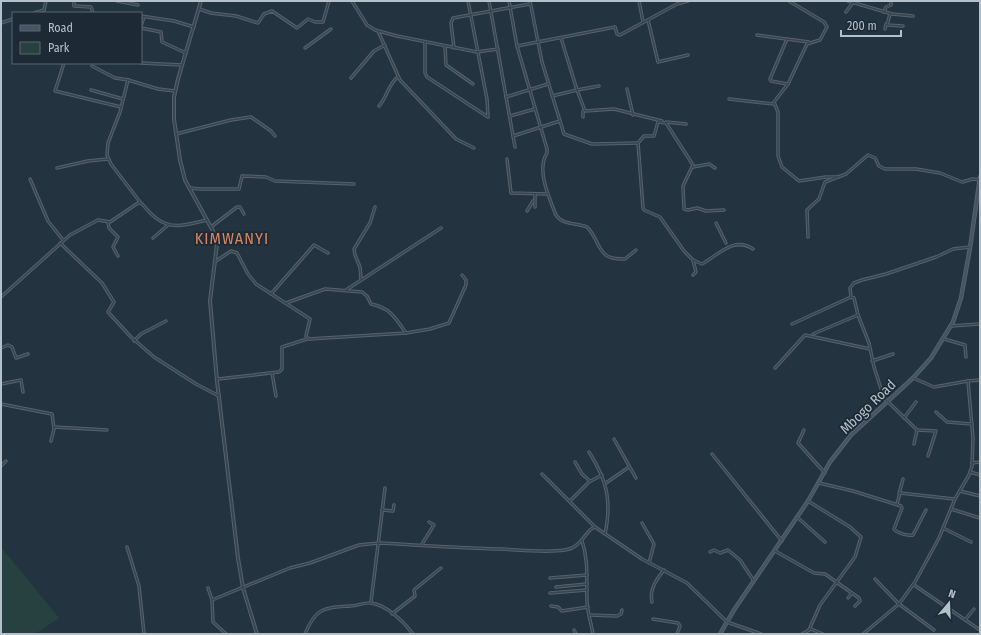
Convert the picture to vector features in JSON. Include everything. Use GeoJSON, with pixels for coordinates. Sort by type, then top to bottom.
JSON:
{"type":"FeatureCollection","features":[{"type":"Feature","properties":{"kind":"main road","name":"Mbogo Road"},"geometry":{"type":"LineString","coordinates":[[720,634],[798,517],[830,462],[851,435],[913,378],[934,355],[951,326],[961,298],[980,176]]}},
{"type":"Feature","properties":{"kind":"street"},"geometry":{"type":"LineString","coordinates":[[37,12],[44,10],[46,1]]}},
{"type":"Feature","properties":{"kind":"street"},"geometry":{"type":"LineString","coordinates":[[74,1],[74,6],[92,7],[93,12]]}},
{"type":"Feature","properties":{"kind":"street"},"geometry":{"type":"LineString","coordinates":[[117,1],[138,5]]}},
{"type":"Feature","properties":{"kind":"street"},"geometry":{"type":"LineString","coordinates":[[202,1],[175,91],[174,111],[181,166],[188,187],[211,227],[217,244],[210,307],[217,379],[231,502],[243,588],[257,634]]}},
{"type":"Feature","properties":{"kind":"street"},"geometry":{"type":"LineString","coordinates":[[199,9],[211,13],[236,16],[258,24],[264,14],[272,11],[291,26],[297,28],[308,20],[323,22],[329,1]]}},
{"type":"Feature","properties":{"kind":"street"},"geometry":{"type":"LineString","coordinates":[[352,1],[367,25],[378,31],[477,52],[498,49]]}},
{"type":"Feature","properties":{"kind":"street"},"geometry":{"type":"LineString","coordinates":[[425,42],[425,73],[427,77],[488,118],[487,99],[468,1]]}},
{"type":"Feature","properties":{"kind":"street"},"geometry":{"type":"LineString","coordinates":[[489,1],[515,147]]}},
{"type":"Feature","properties":{"kind":"street"},"geometry":{"type":"LineString","coordinates":[[510,1],[517,46],[547,149],[547,153],[543,158],[547,194],[558,218],[567,223],[587,227],[598,248],[608,256],[625,259],[636,250]]}},
{"type":"Feature","properties":{"kind":"street"},"geometry":{"type":"LineString","coordinates":[[639,1],[643,22]]}},
{"type":"Feature","properties":{"kind":"street"},"geometry":{"type":"LineString","coordinates":[[517,46],[615,27],[617,34],[620,35],[677,4],[688,1]]}},
{"type":"Feature","properties":{"kind":"street"},"geometry":{"type":"LineString","coordinates":[[757,35],[809,42],[820,40],[826,31],[827,26],[824,22],[789,1]]}},
{"type":"Feature","properties":{"kind":"street"},"geometry":{"type":"LineString","coordinates":[[848,1],[887,13],[912,16]]}},
{"type":"Feature","properties":{"kind":"street"},"geometry":{"type":"LineString","coordinates":[[885,29],[889,16],[886,7],[891,6],[891,1]]}},
{"type":"Feature","properties":{"kind":"street"},"geometry":{"type":"LineString","coordinates":[[454,48],[452,19],[530,2],[537,42],[548,84],[564,134],[588,144],[638,143]]}},
{"type":"Feature","properties":{"kind":"street"},"geometry":{"type":"LineString","coordinates":[[846,12],[854,2]]}},
{"type":"Feature","properties":{"kind":"street"},"geometry":{"type":"LineString","coordinates":[[887,13],[887,25],[902,26]]}},
{"type":"Feature","properties":{"kind":"street"},"geometry":{"type":"LineString","coordinates":[[142,24],[144,17],[174,21],[194,27]]}},
{"type":"Feature","properties":{"kind":"street"},"geometry":{"type":"LineString","coordinates":[[1,23],[12,19]]}},
{"type":"Feature","properties":{"kind":"street"},"geometry":{"type":"LineString","coordinates":[[648,20],[658,62],[688,55]]}},
{"type":"Feature","properties":{"kind":"street"},"geometry":{"type":"LineString","coordinates":[[142,27],[161,32],[162,42],[186,53]]}},
{"type":"Feature","properties":{"kind":"street"},"geometry":{"type":"LineString","coordinates":[[305,48],[331,29]]}},
{"type":"Feature","properties":{"kind":"street"},"geometry":{"type":"LineString","coordinates":[[378,31],[398,77],[456,139],[474,148]]}},
{"type":"Feature","properties":{"kind":"street"},"geometry":{"type":"LineString","coordinates":[[561,38],[583,110],[583,117]]}},
{"type":"Feature","properties":{"kind":"street"},"geometry":{"type":"LineString","coordinates":[[787,39],[770,79],[772,82],[788,84]]}},
{"type":"Feature","properties":{"kind":"street"},"geometry":{"type":"LineString","coordinates":[[774,104],[788,84],[801,55],[809,42]]}},
{"type":"Feature","properties":{"kind":"street"},"geometry":{"type":"LineString","coordinates":[[351,78],[374,50],[385,45]]}},
{"type":"Feature","properties":{"kind":"street"},"geometry":{"type":"LineString","coordinates":[[445,46],[446,65],[473,84]]}},
{"type":"Feature","properties":{"kind":"street"},"geometry":{"type":"LineString","coordinates":[[142,63],[182,65]]}},
{"type":"Feature","properties":{"kind":"street"},"geometry":{"type":"LineString","coordinates":[[64,64],[55,91],[122,107]]}},
{"type":"Feature","properties":{"kind":"street"},"geometry":{"type":"LineString","coordinates":[[92,66],[114,78],[129,80],[158,89],[175,91]]}},
{"type":"Feature","properties":{"kind":"street"},"geometry":{"type":"LineString","coordinates":[[379,106],[387,96],[391,83],[398,77]]}},
{"type":"Feature","properties":{"kind":"street"},"geometry":{"type":"LineString","coordinates":[[129,80],[122,107],[108,143],[108,159],[140,202],[156,218],[168,226],[177,226],[207,220]]}},
{"type":"Feature","properties":{"kind":"street"},"geometry":{"type":"LineString","coordinates":[[506,97],[548,84]]}},
{"type":"Feature","properties":{"kind":"street"},"geometry":{"type":"LineString","coordinates":[[552,96],[599,86]]}},
{"type":"Feature","properties":{"kind":"street"},"geometry":{"type":"LineString","coordinates":[[627,89],[633,115]]}},
{"type":"Feature","properties":{"kind":"street"},"geometry":{"type":"LineString","coordinates":[[91,90],[123,99]]}},
{"type":"Feature","properties":{"kind":"street"},"geometry":{"type":"LineString","coordinates":[[729,100],[774,104]]}},
{"type":"Feature","properties":{"kind":"street"},"geometry":{"type":"LineString","coordinates":[[774,104],[778,112],[778,156],[782,167],[799,181],[826,177],[838,177]]}},
{"type":"Feature","properties":{"kind":"street"},"geometry":{"type":"LineString","coordinates":[[510,116],[535,109]]}},
{"type":"Feature","properties":{"kind":"street"},"geometry":{"type":"LineString","coordinates":[[583,110],[614,109],[633,115],[686,124]]}},
{"type":"Feature","properties":{"kind":"street"},"geometry":{"type":"LineString","coordinates":[[176,134],[231,120],[252,117],[272,131],[275,136]]}},
{"type":"Feature","properties":{"kind":"street"},"geometry":{"type":"LineString","coordinates":[[513,136],[560,121]]}},
{"type":"Feature","properties":{"kind":"street"},"geometry":{"type":"LineString","coordinates":[[693,167],[666,123],[658,122],[654,136],[644,136],[638,143],[640,185],[644,210],[660,217],[684,251],[693,260],[702,264],[714,254],[737,244],[746,244],[753,248]]}},
{"type":"Feature","properties":{"kind":"street"},"geometry":{"type":"LineString","coordinates":[[808,238],[807,210],[819,199],[826,181],[846,174],[868,155],[875,158],[879,166],[885,169],[916,169],[940,173],[962,182],[973,179],[980,180]]}},
{"type":"Feature","properties":{"kind":"street"},"geometry":{"type":"LineString","coordinates":[[58,168],[88,161],[108,159]]}},
{"type":"Feature","properties":{"kind":"street"},"geometry":{"type":"LineString","coordinates":[[506,159],[511,193],[547,194]]}},
{"type":"Feature","properties":{"kind":"street"},"geometry":{"type":"LineString","coordinates":[[693,167],[709,164],[715,168]]}},
{"type":"Feature","properties":{"kind":"street"},"geometry":{"type":"LineString","coordinates":[[693,167],[683,186],[684,209],[688,210],[697,208],[706,211],[724,210]]}},
{"type":"Feature","properties":{"kind":"street"},"geometry":{"type":"LineString","coordinates":[[188,187],[200,189],[237,190],[240,188],[240,177],[243,176],[266,177],[278,181],[354,184]]}},
{"type":"Feature","properties":{"kind":"street"},"geometry":{"type":"LineString","coordinates":[[30,179],[48,222],[63,240]]}},
{"type":"Feature","properties":{"kind":"street"},"geometry":{"type":"LineString","coordinates":[[527,211],[535,194]]}},
{"type":"Feature","properties":{"kind":"street"},"geometry":{"type":"LineString","coordinates":[[533,201],[535,207]]}},
{"type":"Feature","properties":{"kind":"street"},"geometry":{"type":"LineString","coordinates":[[1,297],[63,240],[73,233],[96,220],[108,222],[140,202]]}},
{"type":"Feature","properties":{"kind":"street"},"geometry":{"type":"LineString","coordinates":[[211,227],[237,207],[240,207],[244,214]]}},
{"type":"Feature","properties":{"kind":"street"},"geometry":{"type":"LineString","coordinates":[[361,279],[360,268],[354,249],[370,223],[375,207]]}},
{"type":"Feature","properties":{"kind":"street"},"geometry":{"type":"LineString","coordinates":[[108,222],[109,228],[118,237],[113,247],[118,256]]}},
{"type":"Feature","properties":{"kind":"street"},"geometry":{"type":"LineString","coordinates":[[716,223],[726,243]]}},
{"type":"Feature","properties":{"kind":"street"},"geometry":{"type":"LineString","coordinates":[[153,238],[168,226]]}},
{"type":"Feature","properties":{"kind":"street"},"geometry":{"type":"LineString","coordinates":[[346,290],[441,228]]}},
{"type":"Feature","properties":{"kind":"street"},"geometry":{"type":"LineString","coordinates":[[60,243],[106,288],[114,302],[108,312],[134,341],[154,357],[201,387],[219,396]]}},
{"type":"Feature","properties":{"kind":"street"},"geometry":{"type":"LineString","coordinates":[[270,294],[314,245],[328,253]]}},
{"type":"Feature","properties":{"kind":"street"},"geometry":{"type":"LineString","coordinates":[[928,456],[936,431],[917,430],[884,398],[872,361],[870,349],[858,315],[855,299],[851,297],[850,288],[854,283],[862,280],[886,274],[936,257],[953,249],[970,247]]}},
{"type":"Feature","properties":{"kind":"street"},"geometry":{"type":"LineString","coordinates":[[216,261],[231,251],[236,252],[252,279],[270,294],[310,319],[307,338]]}},
{"type":"Feature","properties":{"kind":"street"},"geometry":{"type":"LineString","coordinates":[[693,260],[696,272],[693,275]]}},
{"type":"Feature","properties":{"kind":"street"},"geometry":{"type":"LineString","coordinates":[[217,379],[280,372],[282,369],[282,347],[307,338],[406,333],[430,329],[452,321],[457,303],[466,285],[466,280],[462,275]]}},
{"type":"Feature","properties":{"kind":"street"},"geometry":{"type":"LineString","coordinates":[[286,303],[323,289],[346,290],[363,293],[371,304],[381,306],[388,310],[406,333]]}},
{"type":"Feature","properties":{"kind":"street"},"geometry":{"type":"LineString","coordinates":[[792,324],[851,297]]}},
{"type":"Feature","properties":{"kind":"street"},"geometry":{"type":"LineString","coordinates":[[813,334],[858,315]]}},
{"type":"Feature","properties":{"kind":"street"},"geometry":{"type":"LineString","coordinates":[[134,341],[141,334],[166,321]]}},
{"type":"Feature","properties":{"kind":"street"},"geometry":{"type":"LineString","coordinates":[[951,326],[980,324]]}},
{"type":"Feature","properties":{"kind":"street"},"geometry":{"type":"LineString","coordinates":[[775,368],[805,335],[870,349]]}},
{"type":"Feature","properties":{"kind":"street"},"geometry":{"type":"LineString","coordinates":[[943,338],[965,345],[966,357]]}},
{"type":"Feature","properties":{"kind":"street"},"geometry":{"type":"LineString","coordinates":[[1,348],[8,345],[12,347],[16,358],[28,354]]}},
{"type":"Feature","properties":{"kind":"street"},"geometry":{"type":"LineString","coordinates":[[872,361],[893,354]]}},
{"type":"Feature","properties":{"kind":"street"},"geometry":{"type":"LineString","coordinates":[[272,373],[276,396]]}},
{"type":"Feature","properties":{"kind":"street"},"geometry":{"type":"LineString","coordinates":[[913,378],[934,387],[980,380]]}},
{"type":"Feature","properties":{"kind":"street"},"geometry":{"type":"LineString","coordinates":[[1,384],[21,380],[23,392]]}},
{"type":"Feature","properties":{"kind":"street"},"geometry":{"type":"LineString","coordinates":[[863,634],[899,604],[914,585],[970,472],[972,462],[972,424],[968,381]]}},
{"type":"Feature","properties":{"kind":"street"},"geometry":{"type":"LineString","coordinates":[[904,418],[916,402]]}},
{"type":"Feature","properties":{"kind":"street"},"geometry":{"type":"LineString","coordinates":[[1,404],[52,414],[54,427],[51,441]]}},
{"type":"Feature","properties":{"kind":"street"},"geometry":{"type":"LineString","coordinates":[[936,412],[947,422],[972,424]]}},
{"type":"Feature","properties":{"kind":"street"},"geometry":{"type":"LineString","coordinates":[[54,427],[106,430]]}},
{"type":"Feature","properties":{"kind":"street"},"geometry":{"type":"LineString","coordinates":[[804,430],[798,443],[824,473]]}},
{"type":"Feature","properties":{"kind":"street"},"geometry":{"type":"LineString","coordinates":[[914,444],[917,430]]}},
{"type":"Feature","properties":{"kind":"street"},"geometry":{"type":"LineString","coordinates":[[614,439],[636,478]]}},
{"type":"Feature","properties":{"kind":"street"},"geometry":{"type":"LineString","coordinates":[[589,452],[606,483],[609,510],[605,534]]}},
{"type":"Feature","properties":{"kind":"street"},"geometry":{"type":"LineString","coordinates":[[712,454],[782,541]]}},
{"type":"Feature","properties":{"kind":"street"},"geometry":{"type":"LineString","coordinates":[[1,466],[6,461]]}},
{"type":"Feature","properties":{"kind":"street"},"geometry":{"type":"LineString","coordinates":[[575,462],[582,474],[590,481]]}},
{"type":"Feature","properties":{"kind":"street"},"geometry":{"type":"LineString","coordinates":[[972,462],[980,462]]}},
{"type":"Feature","properties":{"kind":"street"},"geometry":{"type":"LineString","coordinates":[[606,483],[629,467]]}},
{"type":"Feature","properties":{"kind":"street"},"geometry":{"type":"LineString","coordinates":[[970,472],[980,476]]}},
{"type":"Feature","properties":{"kind":"street"},"geometry":{"type":"LineString","coordinates":[[542,474],[595,527],[649,563],[691,586],[727,622],[761,634]]}},
{"type":"Feature","properties":{"kind":"street"},"geometry":{"type":"LineString","coordinates":[[569,501],[590,481],[602,474]]}},
{"type":"Feature","properties":{"kind":"street"},"geometry":{"type":"LineString","coordinates":[[897,504],[903,478]]}},
{"type":"Feature","properties":{"kind":"street"},"geometry":{"type":"LineString","coordinates":[[819,483],[897,504],[902,508],[894,530],[908,535],[912,535],[926,510]]}},
{"type":"Feature","properties":{"kind":"street"},"geometry":{"type":"LineString","coordinates":[[371,602],[385,488]]}},
{"type":"Feature","properties":{"kind":"street"},"geometry":{"type":"LineString","coordinates":[[960,490],[980,496]]}},
{"type":"Feature","properties":{"kind":"street"},"geometry":{"type":"LineString","coordinates":[[899,494],[955,500]]}},
{"type":"Feature","properties":{"kind":"street"},"geometry":{"type":"LineString","coordinates":[[802,634],[808,630],[820,605],[855,557],[860,545],[860,535],[808,501]]}},
{"type":"Feature","properties":{"kind":"street"},"geometry":{"type":"LineString","coordinates":[[382,510],[393,511],[394,505]]}},
{"type":"Feature","properties":{"kind":"street"},"geometry":{"type":"LineString","coordinates":[[951,509],[980,518]]}},
{"type":"Feature","properties":{"kind":"street"},"geometry":{"type":"LineString","coordinates":[[798,517],[825,542]]}},
{"type":"Feature","properties":{"kind":"street"},"geometry":{"type":"LineString","coordinates":[[422,545],[434,526],[430,522]]}},
{"type":"Feature","properties":{"kind":"street"},"geometry":{"type":"LineString","coordinates":[[642,523],[654,544],[649,563]]}},
{"type":"Feature","properties":{"kind":"street"},"geometry":{"type":"LineString","coordinates":[[212,600],[290,568],[310,564],[359,545],[379,543],[548,551],[568,549],[582,542],[589,530],[595,527]]}},
{"type":"Feature","properties":{"kind":"street"},"geometry":{"type":"LineString","coordinates":[[943,528],[971,542]]}},
{"type":"Feature","properties":{"kind":"street"},"geometry":{"type":"LineString","coordinates":[[582,542],[586,554],[588,607],[593,634]]}},
{"type":"Feature","properties":{"kind":"street"},"geometry":{"type":"LineString","coordinates":[[127,547],[138,586],[144,634]]}},
{"type":"Feature","properties":{"kind":"street"},"geometry":{"type":"LineString","coordinates":[[710,552],[715,550],[722,553],[728,550],[740,560],[754,581]]}},
{"type":"Feature","properties":{"kind":"street"},"geometry":{"type":"LineString","coordinates":[[775,551],[814,573],[825,574],[837,582],[860,600],[855,606]]}},
{"type":"Feature","properties":{"kind":"street"},"geometry":{"type":"LineString","coordinates":[[392,614],[415,596],[414,590],[441,568]]}},
{"type":"Feature","properties":{"kind":"street"},"geometry":{"type":"LineString","coordinates":[[652,602],[651,597],[654,585],[664,570]]}},
{"type":"Feature","properties":{"kind":"street"},"geometry":{"type":"LineString","coordinates":[[550,578],[587,575]]}},
{"type":"Feature","properties":{"kind":"street"},"geometry":{"type":"LineString","coordinates":[[875,579],[899,604],[934,630]]}},
{"type":"Feature","properties":{"kind":"street"},"geometry":{"type":"LineString","coordinates":[[556,587],[587,584]]}},
{"type":"Feature","properties":{"kind":"street"},"geometry":{"type":"LineString","coordinates":[[914,585],[980,630]]}},
{"type":"Feature","properties":{"kind":"street"},"geometry":{"type":"LineString","coordinates":[[208,588],[212,600],[212,622],[226,634]]}},
{"type":"Feature","properties":{"kind":"street"},"geometry":{"type":"LineString","coordinates":[[550,593],[587,590]]}},
{"type":"Feature","properties":{"kind":"street"},"geometry":{"type":"LineString","coordinates":[[848,598],[852,593]]}},
{"type":"Feature","properties":{"kind":"street"},"geometry":{"type":"LineString","coordinates":[[305,634],[311,621],[325,608],[352,606],[371,602],[400,620],[413,634]]}},
{"type":"Feature","properties":{"kind":"street"},"geometry":{"type":"LineString","coordinates":[[551,606],[558,607],[562,611],[588,607]]}},
{"type":"Feature","properties":{"kind":"street"},"geometry":{"type":"LineString","coordinates":[[965,620],[974,609]]}},
{"type":"Feature","properties":{"kind":"street"},"geometry":{"type":"LineString","coordinates":[[590,615],[618,616],[621,614],[622,610]]}},
{"type":"Feature","properties":{"kind":"street"},"geometry":{"type":"LineString","coordinates":[[653,619],[678,623],[680,626],[676,634]]}},
{"type":"Feature","properties":{"kind":"street"},"geometry":{"type":"LineString","coordinates":[[574,630],[576,634]]}},
{"type":"Feature","properties":{"kind":"street"},"geometry":{"type":"LineString","coordinates":[[808,630],[823,634]]}},
{"type":"Feature","properties":{"kind":"green space"},"geometry":{"type":"Polygon","coordinates":[[[1,547],[59,618],[35,634],[1,634],[1,547]]]}},
{"type":"Feature","properties":{"kind":"district","name":"KIMWANYI"},"geometry":{"type":"Point","coordinates":[232,238]}}]}
